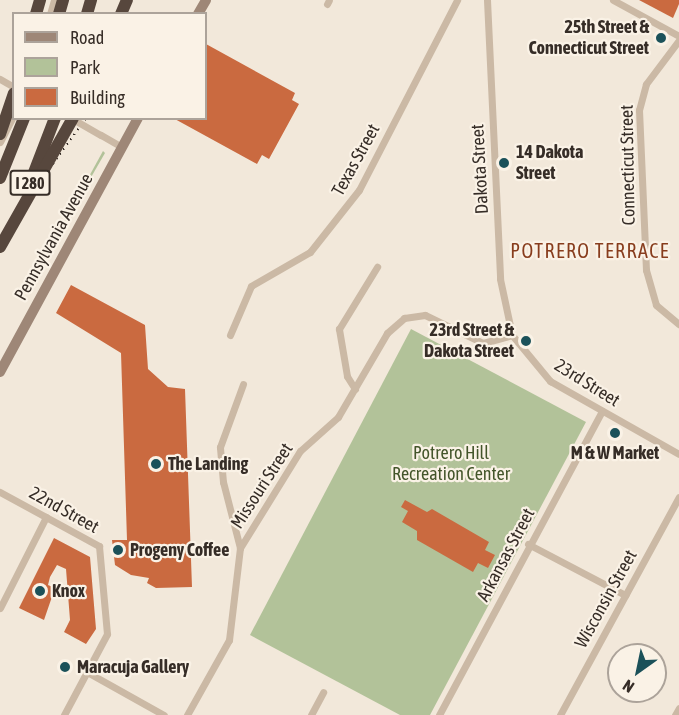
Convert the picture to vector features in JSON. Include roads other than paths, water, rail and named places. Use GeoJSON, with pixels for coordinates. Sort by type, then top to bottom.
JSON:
{"type":"FeatureCollection","features":[{"type":"Feature","properties":{"kind":"highway"},"geometry":{"type":"LineString","coordinates":[[0,134],[12,99]]}},
{"type":"Feature","properties":{"kind":"highway","name":"I 280"},"geometry":{"type":"LineString","coordinates":[[0,178],[23,120]]}},
{"type":"Feature","properties":{"kind":"highway","name":"I 280"},"geometry":{"type":"LineString","coordinates":[[0,247],[54,120]]}},
{"type":"Feature","properties":{"kind":"highway"},"geometry":{"type":"LineString","coordinates":[[0,247],[71,120]]}},
{"type":"Feature","properties":{"kind":"main road","name":"Pennsylvania Avenue"},"geometry":{"type":"LineString","coordinates":[[0,372],[137,120]]}},
{"type":"Feature","properties":{"kind":"street","name":"Texas Street"},"geometry":{"type":"LineString","coordinates":[[230,335],[251,286],[310,252],[350,204],[458,0]]}},
{"type":"Feature","properties":{"kind":"street","name":"Dakota Street"},"geometry":{"type":"LineString","coordinates":[[487,0],[500,279],[512,335]]}},
{"type":"Feature","properties":{"kind":"street"},"geometry":{"type":"LineString","coordinates":[[613,0],[679,38]]}},
{"type":"Feature","properties":{"kind":"street","name":"Connecticut Street"},"geometry":{"type":"LineString","coordinates":[[679,38],[646,84],[639,110],[646,270],[656,305],[679,324]]}},
{"type":"Feature","properties":{"kind":"street"},"geometry":{"type":"LineString","coordinates":[[0,142],[12,119]]}},
{"type":"Feature","properties":{"kind":"street"},"geometry":{"type":"LineString","coordinates":[[75,120],[122,147]]}},
{"type":"Feature","properties":{"kind":"street"},"geometry":{"type":"LineString","coordinates":[[355,389],[346,376],[339,329],[377,267]]}},
{"type":"Feature","properties":{"kind":"street","name":"Missouri Street"},"geometry":{"type":"LineString","coordinates":[[187,715],[230,640],[240,548],[290,466],[338,417],[395,324],[404,318],[425,315],[483,343],[512,335]]}},
{"type":"Feature","properties":{"kind":"street","name":"23rd Street"},"geometry":{"type":"LineString","coordinates":[[512,335],[550,381],[679,454]]}},
{"type":"Feature","properties":{"kind":"street"},"geometry":{"type":"LineString","coordinates":[[240,548],[223,482],[220,447],[243,384]]}},
{"type":"Feature","properties":{"kind":"street","name":"Arkansas Street"},"geometry":{"type":"LineString","coordinates":[[439,715],[528,544],[602,411]]}},
{"type":"Feature","properties":{"kind":"street","name":"22nd Street"},"geometry":{"type":"LineString","coordinates":[[0,492],[99,546],[107,634],[87,672]]}},
{"type":"Feature","properties":{"kind":"street","name":"Wisconsin Street"},"geometry":{"type":"LineString","coordinates":[[560,715],[679,497]]}},
{"type":"Feature","properties":{"kind":"street"},"geometry":{"type":"LineString","coordinates":[[0,608],[46,518]]}},
{"type":"Feature","properties":{"kind":"street"},"geometry":{"type":"LineString","coordinates":[[528,544],[626,596]]}},
{"type":"Feature","properties":{"kind":"street"},"geometry":{"type":"LineString","coordinates":[[64,715],[87,672],[164,715]]}},
{"type":"Feature","properties":{"kind":"street"},"geometry":{"type":"LineString","coordinates":[[311,715],[323,692]]}},
{"type":"Feature","properties":{"kind":"street"},"geometry":{"type":"LineString","coordinates":[[675,715],[679,708]]}},
{"type":"Feature","properties":{"kind":"railway"},"geometry":{"type":"LineString","coordinates":[[0,237],[85,120]]}},
{"type":"Feature","properties":{"kind":"place","name":"25th Street & Connecticut Street"},"geometry":{"type":"Point","coordinates":[661,38]}},
{"type":"Feature","properties":{"kind":"place","name":"14 Dakota Street"},"geometry":{"type":"Point","coordinates":[504,163]}},
{"type":"Feature","properties":{"kind":"place","name":"23rd Street & Dakota Street"},"geometry":{"type":"Point","coordinates":[526,341]}},
{"type":"Feature","properties":{"kind":"place","name":"M & W Market"},"geometry":{"type":"Point","coordinates":[615,433]}},
{"type":"Feature","properties":{"kind":"place","name":"The Landing"},"geometry":{"type":"Point","coordinates":[156,464]}},
{"type":"Feature","properties":{"kind":"place","name":"Progeny Coffee"},"geometry":{"type":"Point","coordinates":[118,550]}},
{"type":"Feature","properties":{"kind":"place","name":"Knox"},"geometry":{"type":"Point","coordinates":[40,591]}},
{"type":"Feature","properties":{"kind":"place","name":"Maracuja Gallery"},"geometry":{"type":"Point","coordinates":[65,667]}},
{"type":"Feature","properties":{"kind":"district","name":"POTRERO TERRACE"},"geometry":{"type":"Point","coordinates":[590,250]}},
{"type":"Feature","properties":{"kind":"park label","name":"Potrero Hill Recreation Center"},"geometry":{"type":"Point","coordinates":[451,464]}}]}
